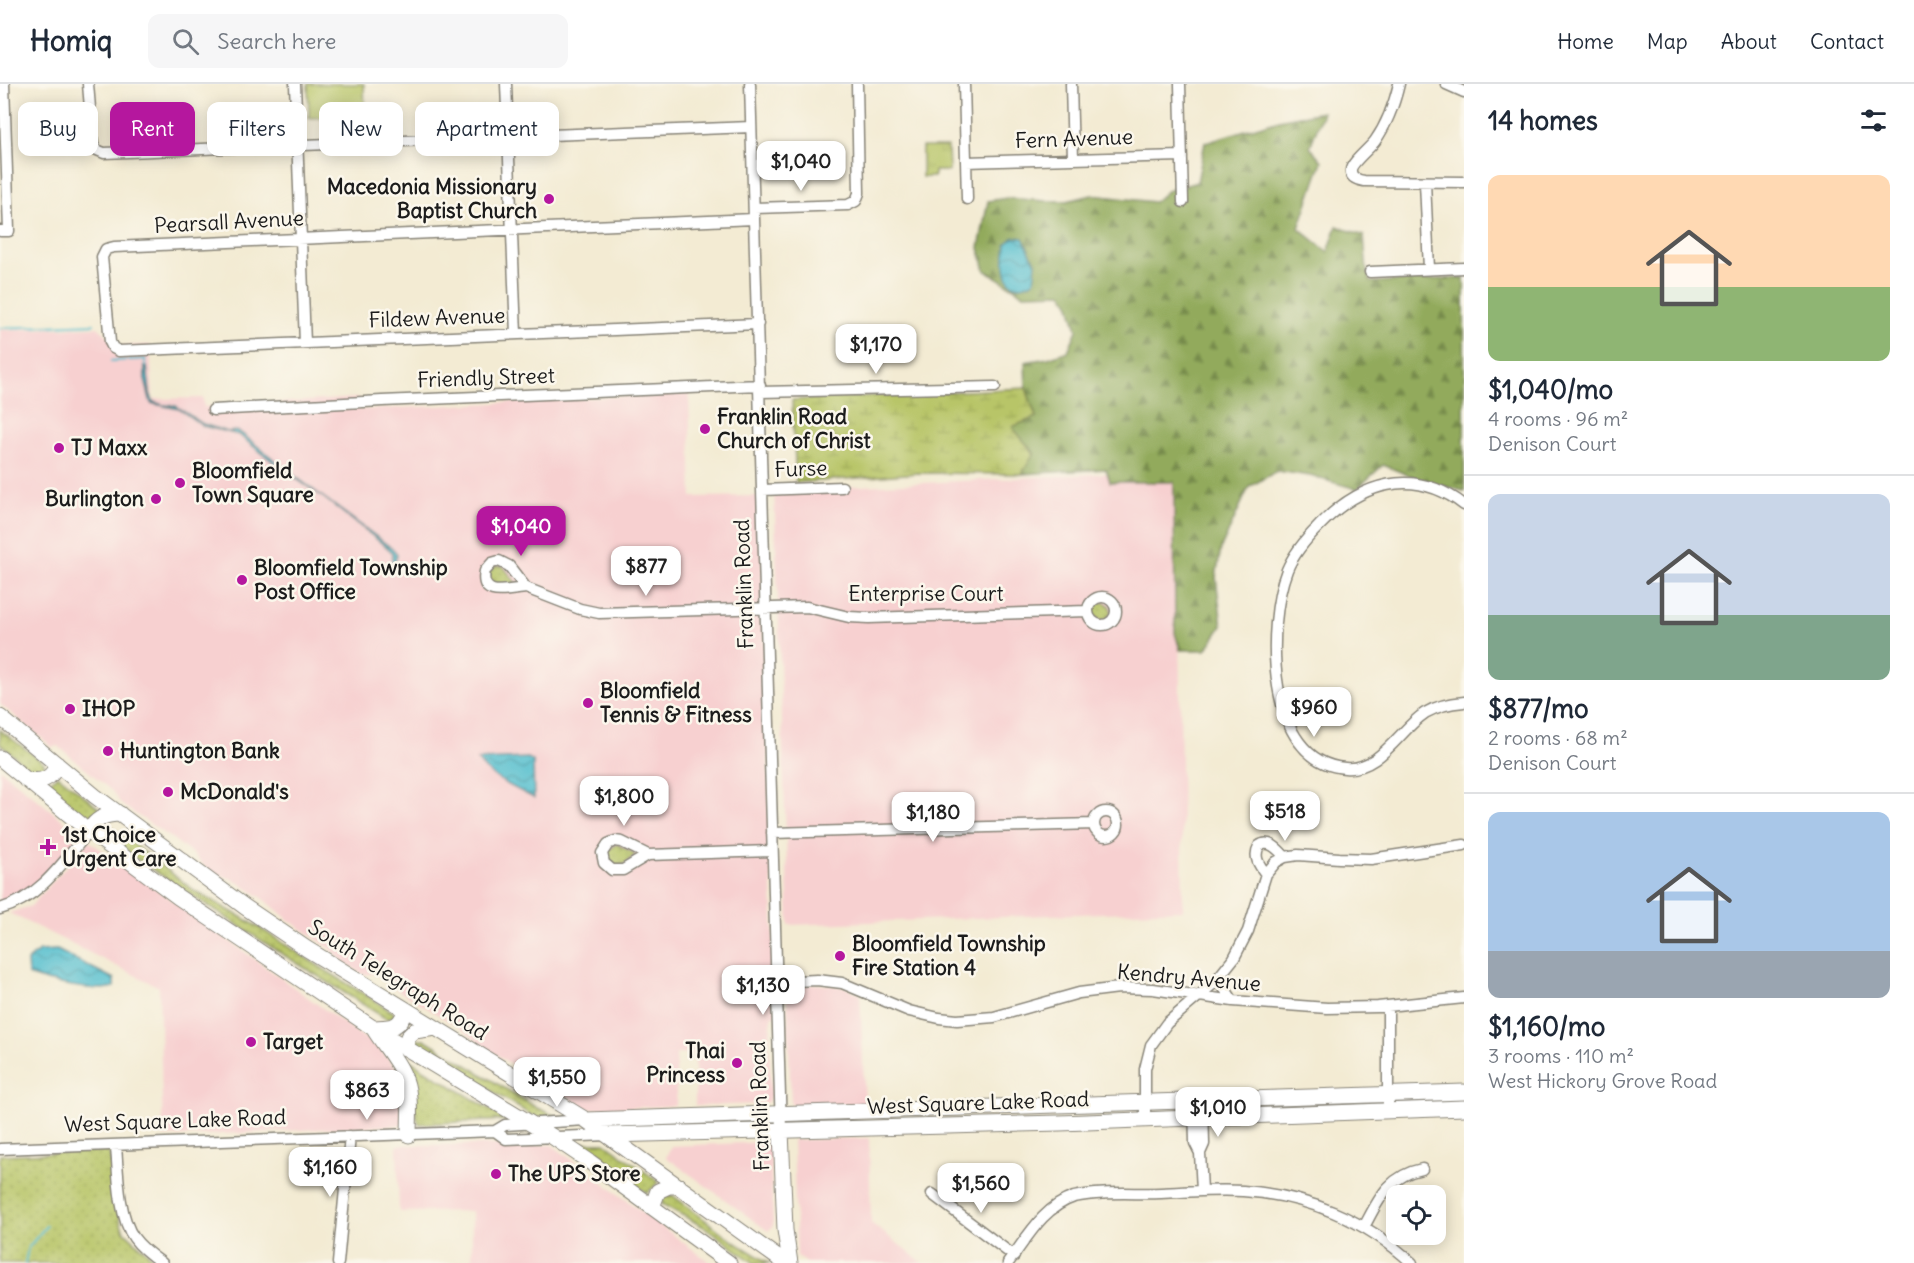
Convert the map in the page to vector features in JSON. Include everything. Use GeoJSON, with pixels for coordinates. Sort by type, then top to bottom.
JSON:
{"type":"FeatureCollection","features":[{"type":"Feature","properties":{"kind":"highway","name":"South Telegraph Road"},"geometry":{"type":"LineString","coordinates":[[0,717],[120,814],[252,912],[307,949],[586,1120],[785,1263]]}},
{"type":"Feature","properties":{"kind":"highway"},"geometry":{"type":"LineString","coordinates":[[0,758],[89,831],[178,897],[373,1028],[553,1137],[729,1263]]}},
{"type":"Feature","properties":{"kind":"highway"},"geometry":{"type":"LineString","coordinates":[[26,780],[43,781],[55,771],[57,764]]}},
{"type":"Feature","properties":{"kind":"highway"},"geometry":{"type":"LineString","coordinates":[[89,831],[98,819],[120,814]]}},
{"type":"Feature","properties":{"kind":"highway"},"geometry":{"type":"LineString","coordinates":[[373,1028],[397,1025],[402,1020],[405,1009]]}},
{"type":"Feature","properties":{"kind":"highway"},"geometry":{"type":"LineString","coordinates":[[373,1028],[406,1080],[409,1135]]}},
{"type":"Feature","properties":{"kind":"highway"},"geometry":{"type":"LineString","coordinates":[[405,1048],[408,1037],[414,1031],[436,1028]]}},
{"type":"Feature","properties":{"kind":"highway","name":"West Square Lake Road"},"geometry":{"type":"LineString","coordinates":[[586,1120],[1060,1123],[1198,1101],[1464,1092]]}},
{"type":"Feature","properties":{"kind":"highway","name":"West Square Lake Road"},"geometry":{"type":"LineString","coordinates":[[1145,1111],[1199,1117],[1464,1108]]}},
{"type":"Feature","properties":{"kind":"highway","name":"West Square Lake Road"},"geometry":{"type":"LineString","coordinates":[[608,1135],[781,1122]]}},
{"type":"Feature","properties":{"kind":"highway","name":"Franklin Road"},"geometry":{"type":"LineString","coordinates":[[781,1122],[785,1230],[790,1263]]}},
{"type":"Feature","properties":{"kind":"highway"},"geometry":{"type":"LineString","coordinates":[[652,1207],[658,1191],[669,1186],[680,1186]]}},
{"type":"Feature","properties":{"kind":"street"},"geometry":{"type":"LineString","coordinates":[[0,231],[9,231],[4,84]]}},
{"type":"Feature","properties":{"kind":"street"},"geometry":{"type":"LineString","coordinates":[[88,84],[93,144],[99,152],[207,149]]}},
{"type":"Feature","properties":{"kind":"street"},"geometry":{"type":"LineString","coordinates":[[295,84],[296,102]]}},
{"type":"Feature","properties":{"kind":"street"},"geometry":{"type":"LineString","coordinates":[[506,84],[507,102]]}},
{"type":"Feature","properties":{"kind":"street","name":"Franklin Road"},"geometry":{"type":"LineString","coordinates":[[750,84],[781,1122]]}},
{"type":"Feature","properties":{"kind":"street","name":"Pearsall Avenue"},"geometry":{"type":"LineString","coordinates":[[117,350],[110,342],[103,253],[111,247],[512,229],[754,214],[848,205],[857,200],[859,188],[857,84]]}},
{"type":"Feature","properties":{"kind":"street"},"geometry":{"type":"LineString","coordinates":[[964,84],[968,199]]}},
{"type":"Feature","properties":{"kind":"street"},"geometry":{"type":"LineString","coordinates":[[1071,84],[1073,159]]}},
{"type":"Feature","properties":{"kind":"street"},"geometry":{"type":"LineString","coordinates":[[1180,84],[1183,202]]}},
{"type":"Feature","properties":{"kind":"street"},"geometry":{"type":"LineString","coordinates":[[1399,84],[1385,124],[1370,148],[1352,166],[1351,174],[1364,181],[1464,182]]}},
{"type":"Feature","properties":{"kind":"street"},"geometry":{"type":"LineString","coordinates":[[1446,84],[1464,92]]}},
{"type":"Feature","properties":{"kind":"street"},"geometry":{"type":"LineString","coordinates":[[559,134],[752,127]]}},
{"type":"Feature","properties":{"kind":"street"},"geometry":{"type":"LineString","coordinates":[[307,145],[415,140]]}},
{"type":"Feature","properties":{"kind":"street"},"geometry":{"type":"LineString","coordinates":[[297,156],[305,343]]}},
{"type":"Feature","properties":{"kind":"street"},"geometry":{"type":"LineString","coordinates":[[509,156],[516,334]]}},
{"type":"Feature","properties":{"kind":"street","name":"Fern Avenue"},"geometry":{"type":"LineString","coordinates":[[966,162],[1182,156]]}},
{"type":"Feature","properties":{"kind":"street"},"geometry":{"type":"LineString","coordinates":[[1425,182],[1429,269]]}},
{"type":"Feature","properties":{"kind":"street"},"geometry":{"type":"LineString","coordinates":[[1370,272],[1464,268]]}},
{"type":"Feature","properties":{"kind":"street","name":"Fildew Avenue"},"geometry":{"type":"LineString","coordinates":[[117,350],[758,324]]}},
{"type":"Feature","properties":{"kind":"street","name":"Friendly Street"},"geometry":{"type":"LineString","coordinates":[[213,410],[372,401],[760,389],[995,387]]}},
{"type":"Feature","properties":{"kind":"street"},"geometry":{"type":"LineString","coordinates":[[1464,505],[1448,494],[1424,484],[1395,484],[1371,488],[1355,496],[1330,515],[1301,545],[1291,562],[1282,586],[1277,611],[1275,647],[1280,697],[1288,721],[1301,745],[1311,756],[1337,767],[1361,766],[1381,754],[1427,712],[1441,706],[1464,702]]}},
{"type":"Feature","properties":{"kind":"street","name":"Furse"},"geometry":{"type":"LineString","coordinates":[[762,490],[842,487]]}},
{"type":"Feature","properties":{"kind":"street","name":"Enterprise Court"},"geometry":{"type":"LineString","coordinates":[[526,588],[593,612],[812,607],[861,618],[1088,611]]}},
{"type":"Feature","properties":{"kind":"street"},"geometry":{"type":"LineString","coordinates":[[772,833],[1094,824]]}},
{"type":"Feature","properties":{"kind":"street"},"geometry":{"type":"LineString","coordinates":[[0,909],[24,900],[42,885],[56,872],[89,831]]}},
{"type":"Feature","properties":{"kind":"street"},"geometry":{"type":"LineString","coordinates":[[1266,874],[1257,859],[1256,853],[1259,846],[1264,843],[1274,846],[1285,857]]}},
{"type":"Feature","properties":{"kind":"street"},"geometry":{"type":"LineString","coordinates":[[1145,1111],[1145,1065],[1151,1045],[1167,1023],[1218,979],[1234,958],[1245,939],[1266,874],[1276,862],[1285,857],[1298,855],[1371,859],[1464,845]]}},
{"type":"Feature","properties":{"kind":"street"},"geometry":{"type":"LineString","coordinates":[[648,855],[772,851]]}},
{"type":"Feature","properties":{"kind":"street"},"geometry":{"type":"LineString","coordinates":[[1218,979],[1233,1001]]}},
{"type":"Feature","properties":{"kind":"street","name":"Kendry Avenue"},"geometry":{"type":"LineString","coordinates":[[776,982],[817,980],[842,983],[909,1011],[957,1020],[994,1017],[1079,993],[1144,988],[1233,1001],[1327,1008],[1388,1006],[1464,998]]}},
{"type":"Feature","properties":{"kind":"street"},"geometry":{"type":"LineString","coordinates":[[1388,1006],[1388,1111]]}},
{"type":"Feature","properties":{"kind":"street"},"geometry":{"type":"LineString","coordinates":[[1198,1101],[1199,1117],[1195,1143],[1200,1154],[1202,1191]]}},
{"type":"Feature","properties":{"kind":"street","name":"West Square Lake Road"},"geometry":{"type":"LineString","coordinates":[[0,1149],[495,1131],[505,1125],[586,1120]]}},
{"type":"Feature","properties":{"kind":"street","name":"West Square Lake Road"},"geometry":{"type":"LineString","coordinates":[[495,1131],[506,1139],[608,1135]]}},
{"type":"Feature","properties":{"kind":"street"},"geometry":{"type":"LineString","coordinates":[[338,1263],[350,1136]]}},
{"type":"Feature","properties":{"kind":"street"},"geometry":{"type":"LineString","coordinates":[[116,1145],[120,1190],[128,1226],[140,1246],[162,1263]]}},
{"type":"Feature","properties":{"kind":"street"},"geometry":{"type":"LineString","coordinates":[[1364,1227],[1389,1185],[1407,1173],[1422,1169]]}},
{"type":"Feature","properties":{"kind":"street"},"geometry":{"type":"LineString","coordinates":[[932,1194],[1011,1260],[1049,1211],[1069,1198],[1087,1195],[1241,1191],[1289,1197],[1318,1206],[1364,1227],[1394,1247],[1412,1263]]}},
{"type":"Feature","properties":{"kind":"shaded area"},"geometry":{"type":"Polygon","coordinates":[[[98,327],[118,346],[150,345],[153,399],[203,398],[204,407],[359,398],[359,410],[689,393],[692,497],[760,496],[776,1015],[772,1016],[769,1043],[771,1094],[768,1102],[695,1106],[695,1054],[676,1054],[676,1106],[586,1109],[553,1085],[552,1080],[521,1070],[374,973],[364,975],[341,960],[331,949],[290,921],[264,899],[233,879],[209,871],[194,855],[122,805],[112,791],[58,746],[52,747],[0,704],[0,330],[98,327]]]}},
{"type":"Feature","properties":{"kind":"shaded area"},"geometry":{"type":"Polygon","coordinates":[[[1177,470],[1183,910],[789,925],[774,488],[842,487],[1177,470]]]}},
{"type":"Feature","properties":{"kind":"shaded area"},"geometry":{"type":"Polygon","coordinates":[[[0,769],[80,834],[44,877],[27,892],[0,903],[0,769]]]}},
{"type":"Feature","properties":{"kind":"shaded area"},"geometry":{"type":"Polygon","coordinates":[[[89,841],[377,1047],[395,1066],[403,1086],[403,1125],[163,1137],[159,987],[9,913],[31,906],[89,841]]]}},
{"type":"Feature","properties":{"kind":"shaded area"},"geometry":{"type":"Polygon","coordinates":[[[817,984],[845,987],[860,994],[865,1104],[791,1105],[787,993],[792,986],[817,984]]]}},
{"type":"Feature","properties":{"kind":"shaded area"},"geometry":{"type":"Polygon","coordinates":[[[869,1138],[871,1223],[923,1263],[806,1263],[797,1256],[793,1140],[869,1138]]]}},
{"type":"Feature","properties":{"kind":"shaded area"},"geometry":{"type":"Polygon","coordinates":[[[770,1142],[773,1226],[768,1231],[666,1157],[671,1146],[770,1142]]]}},
{"type":"Feature","properties":{"kind":"shaded area"},"geometry":{"type":"Polygon","coordinates":[[[397,1145],[552,1145],[711,1263],[472,1263],[472,1211],[399,1212],[397,1145]]]}},
{"type":"Feature","properties":{"kind":"green space"},"geometry":{"type":"Polygon","coordinates":[[[308,84],[364,84],[365,102],[319,102],[319,118],[309,118],[308,84]]]}},
{"type":"Feature","properties":{"kind":"green space"},"geometry":{"type":"Polygon","coordinates":[[[1323,112],[1310,147],[1322,161],[1299,228],[1328,252],[1337,226],[1364,236],[1367,273],[1371,282],[1464,278],[1464,491],[1426,482],[1383,465],[1357,489],[1310,476],[1277,471],[1249,487],[1221,548],[1216,577],[1222,626],[1206,650],[1180,650],[1175,633],[1174,482],[1110,482],[1106,469],[1022,474],[1033,453],[1011,427],[1036,417],[1026,388],[1025,362],[1048,358],[1068,351],[1077,330],[1070,305],[1063,293],[1023,294],[985,270],[979,248],[988,201],[1007,198],[1067,201],[1092,195],[1154,202],[1167,191],[1197,182],[1205,142],[1283,119],[1323,112]]]}},
{"type":"Feature","properties":{"kind":"green space"},"geometry":{"type":"Polygon","coordinates":[[[922,147],[948,147],[949,171],[934,171],[934,177],[922,177],[922,147]]]}},
{"type":"Feature","properties":{"kind":"green space"},"geometry":{"type":"Polygon","coordinates":[[[1026,388],[1036,417],[1012,427],[1034,453],[1022,474],[918,473],[796,483],[792,400],[1026,388]]]}},
{"type":"Feature","properties":{"kind":"green space"},"geometry":{"type":"Polygon","coordinates":[[[494,566],[503,566],[516,583],[515,585],[492,586],[488,574],[494,566]]]}},
{"type":"Feature","properties":{"kind":"green space"},"geometry":{"type":"Polygon","coordinates":[[[1102,602],[1108,605],[1111,611],[1108,617],[1102,620],[1096,617],[1093,611],[1096,605],[1102,602]]]}},
{"type":"Feature","properties":{"kind":"green space"},"geometry":{"type":"Polygon","coordinates":[[[0,730],[44,763],[44,772],[31,770],[0,744],[0,730]]]}},
{"type":"Feature","properties":{"kind":"green space"},"geometry":{"type":"Polygon","coordinates":[[[58,775],[100,809],[88,821],[45,786],[58,775]]]}},
{"type":"Feature","properties":{"kind":"green space"},"geometry":{"type":"Polygon","coordinates":[[[110,826],[195,891],[255,925],[393,1012],[395,1017],[387,1019],[382,1016],[138,860],[102,831],[101,827],[110,826]]]}},
{"type":"Feature","properties":{"kind":"green space"},"geometry":{"type":"Polygon","coordinates":[[[617,844],[635,855],[621,867],[609,864],[607,857],[608,850],[617,844]]]}},
{"type":"Feature","properties":{"kind":"green space"},"geometry":{"type":"Polygon","coordinates":[[[424,1039],[537,1108],[558,1117],[536,1118],[416,1045],[416,1040],[424,1039]]]}},
{"type":"Feature","properties":{"kind":"green space"},"geometry":{"type":"Polygon","coordinates":[[[397,1053],[506,1119],[506,1120],[419,1124],[397,1053]]]}},
{"type":"Feature","properties":{"kind":"green space"},"geometry":{"type":"Polygon","coordinates":[[[580,1143],[605,1143],[659,1182],[647,1193],[579,1146],[580,1143]]]}},
{"type":"Feature","properties":{"kind":"green space"},"geometry":{"type":"Polygon","coordinates":[[[109,1151],[124,1231],[158,1263],[0,1263],[0,1155],[109,1151]]]}},
{"type":"Feature","properties":{"kind":"green space"},"geometry":{"type":"Polygon","coordinates":[[[672,1195],[733,1241],[769,1263],[754,1263],[706,1228],[662,1204],[662,1196],[672,1195]]]}},
{"type":"Feature","properties":{"kind":"water"},"geometry":{"type":"Polygon","coordinates":[[[1014,237],[1023,238],[1036,264],[1034,281],[1016,286],[1011,283],[1005,270],[1006,244],[1014,237]]]}},
{"type":"Feature","properties":{"kind":"water"},"geometry":{"type":"Polygon","coordinates":[[[145,366],[153,402],[176,406],[203,424],[228,432],[241,433],[323,497],[286,472],[239,435],[203,426],[179,409],[151,403],[145,379],[145,366]]]}},
{"type":"Feature","properties":{"kind":"water"},"geometry":{"type":"Polygon","coordinates":[[[323,497],[393,549],[397,554],[394,566],[389,549],[323,497]]]}},
{"type":"Feature","properties":{"kind":"water"},"geometry":{"type":"Polygon","coordinates":[[[528,758],[533,761],[534,798],[495,777],[478,760],[528,758]]]}},
{"type":"Feature","properties":{"kind":"water"},"geometry":{"type":"Polygon","coordinates":[[[57,950],[114,979],[114,987],[84,988],[28,975],[27,961],[39,951],[57,950]]]}},
{"type":"Feature","properties":{"kind":"waterway"},"geometry":{"type":"LineString","coordinates":[[0,328],[94,324]]}},
{"type":"Feature","properties":{"kind":"waterway"},"geometry":{"type":"LineString","coordinates":[[111,361],[145,359],[146,366]]}},
{"type":"Feature","properties":{"kind":"waterway"},"geometry":{"type":"LineString","coordinates":[[25,1263],[28,1248],[46,1226]]}},
{"type":"Feature","properties":{"kind":"place","name":"Macedonia Missionary Baptist Church"},"geometry":{"type":"Point","coordinates":[549,199]}},
{"type":"Feature","properties":{"kind":"place","name":"Franklin Road Church of Christ"},"geometry":{"type":"Point","coordinates":[705,429]}},
{"type":"Feature","properties":{"kind":"place","name":"TJ Maxx"},"geometry":{"type":"Point","coordinates":[59,448]}},
{"type":"Feature","properties":{"kind":"place","name":"Bloomfield Town Square"},"geometry":{"type":"Point","coordinates":[180,483]}},
{"type":"Feature","properties":{"kind":"place","name":"Burlington"},"geometry":{"type":"Point","coordinates":[156,499]}},
{"type":"Feature","properties":{"kind":"place","name":"Bloomfield Township Post Office"},"geometry":{"type":"Point","coordinates":[242,580]}},
{"type":"Feature","properties":{"kind":"place","name":"Bloomfield Tennis & Fitness"},"geometry":{"type":"Point","coordinates":[588,703]}},
{"type":"Feature","properties":{"kind":"place","name":"IHOP"},"geometry":{"type":"Point","coordinates":[70,709]}},
{"type":"Feature","properties":{"kind":"place","name":"Huntington Bank"},"geometry":{"type":"Point","coordinates":[108,751]}},
{"type":"Feature","properties":{"kind":"place","name":"McDonald's"},"geometry":{"type":"Point","coordinates":[168,792]}},
{"type":"Feature","properties":{"kind":"place","name":"1st Choice Urgent Care"},"geometry":{"type":"Point","coordinates":[48,847]}},
{"type":"Feature","properties":{"kind":"place","name":"Bloomfield Township Fire Station 4"},"geometry":{"type":"Point","coordinates":[840,956]}},
{"type":"Feature","properties":{"kind":"place","name":"Target"},"geometry":{"type":"Point","coordinates":[251,1042]}},
{"type":"Feature","properties":{"kind":"place","name":"Thai Princess"},"geometry":{"type":"Point","coordinates":[737,1063]}},
{"type":"Feature","properties":{"kind":"place","name":"The UPS Store"},"geometry":{"type":"Point","coordinates":[496,1174]}}]}
